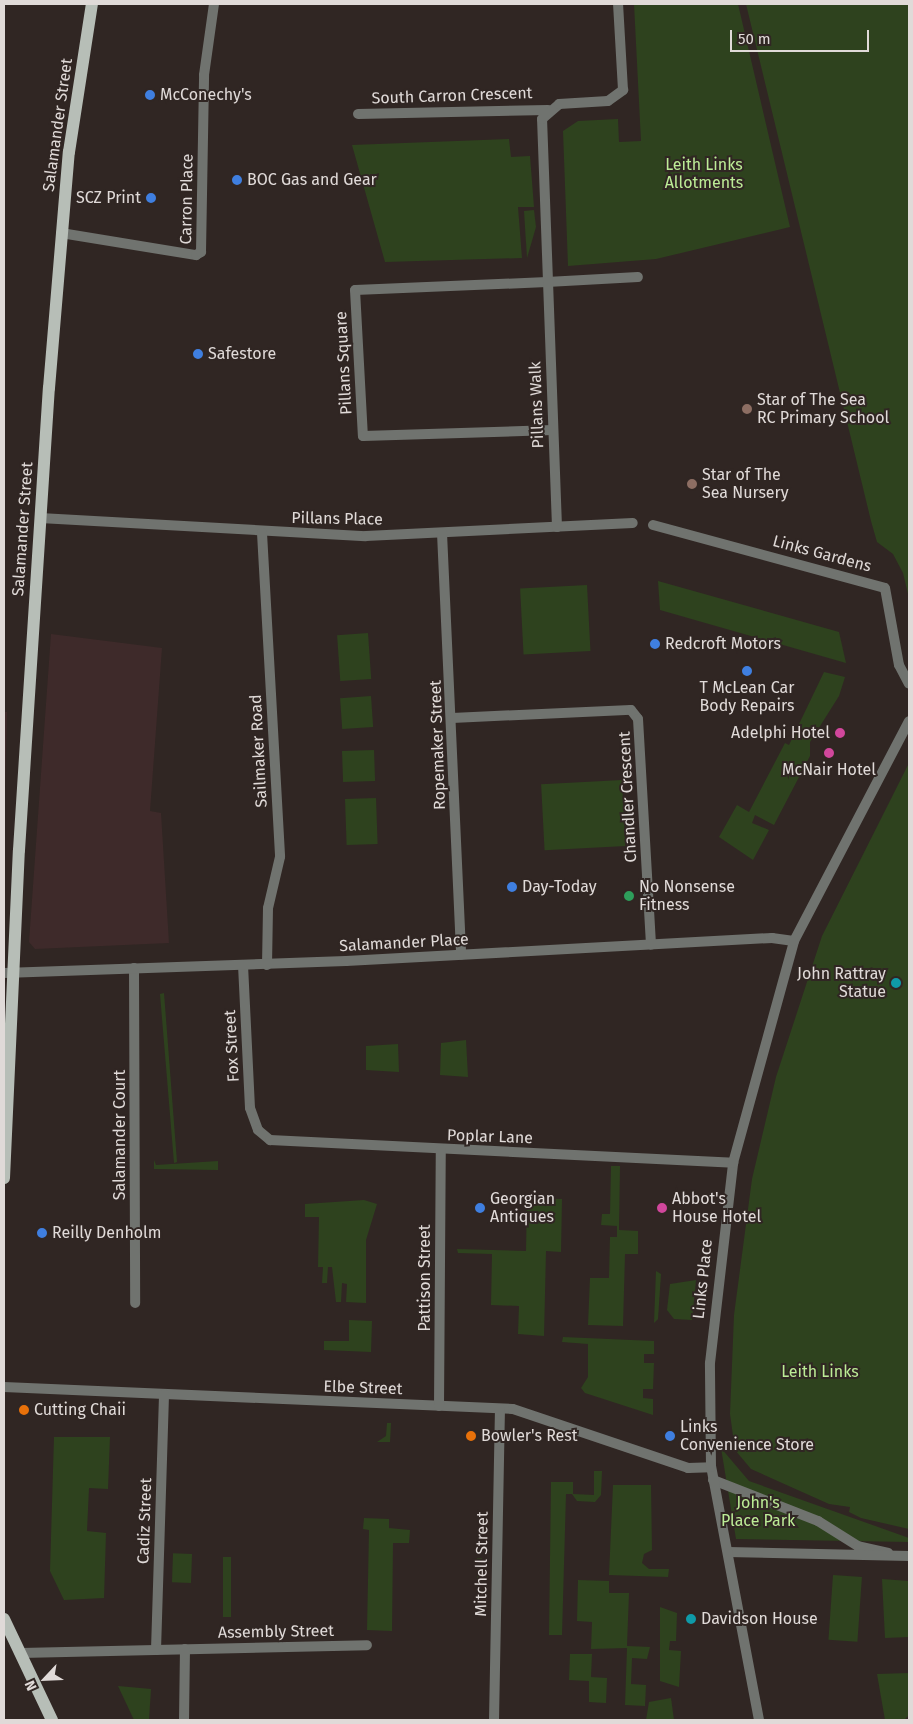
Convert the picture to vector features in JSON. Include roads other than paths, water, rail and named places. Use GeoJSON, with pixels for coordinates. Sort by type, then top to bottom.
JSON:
{"type":"FeatureCollection","features":[{"type":"Feature","properties":{"kind":"main road","name":"Salamander Street"},"geometry":{"type":"LineString","coordinates":[[4,1178],[9,973],[40,518],[62,233],[92,4]]}},
{"type":"Feature","properties":{"kind":"main road"},"geometry":{"type":"LineString","coordinates":[[4,1619],[52,1720]]}},
{"type":"Feature","properties":{"kind":"street","name":"Carron Place"},"geometry":{"type":"LineString","coordinates":[[62,233],[196,255],[202,252],[204,75],[214,4]]}},
{"type":"Feature","properties":{"kind":"street","name":"South Carron Crescent"},"geometry":{"type":"LineString","coordinates":[[358,114],[548,110],[559,104],[608,101],[623,90],[618,4]]}},
{"type":"Feature","properties":{"kind":"street","name":"Pillans Walk"},"geometry":{"type":"LineString","coordinates":[[548,110],[542,119],[557,527]]}},
{"type":"Feature","properties":{"kind":"street"},"geometry":{"type":"LineString","coordinates":[[547,282],[638,277]]}},
{"type":"Feature","properties":{"kind":"street","name":"Pillans Square"},"geometry":{"type":"LineString","coordinates":[[547,282],[355,290],[364,436],[553,430]]}},
{"type":"Feature","properties":{"kind":"street","name":"Pillans Place"},"geometry":{"type":"LineString","coordinates":[[40,518],[262,533],[442,533],[634,523]]}},
{"type":"Feature","properties":{"kind":"street","name":"Links Gardens"},"geometry":{"type":"LineString","coordinates":[[653,526],[879,584],[891,601],[899,665],[909,684]]}},
{"type":"Feature","properties":{"kind":"street","name":"Sailmaker Road"},"geometry":{"type":"LineString","coordinates":[[262,533],[280,858],[268,908],[267,964]]}},
{"type":"Feature","properties":{"kind":"street","name":"Ropemaker Street"},"geometry":{"type":"LineString","coordinates":[[442,533],[452,718],[461,955]]}},
{"type":"Feature","properties":{"kind":"street","name":"Chandler Crescent"},"geometry":{"type":"LineString","coordinates":[[452,718],[631,710],[638,719],[651,945]]}},
{"type":"Feature","properties":{"kind":"street","name":"Links Place"},"geometry":{"type":"LineString","coordinates":[[759,1720],[711,1467],[710,1363],[734,1163],[794,941],[909,721]]}},
{"type":"Feature","properties":{"kind":"street","name":"Salamander Place"},"geometry":{"type":"LineString","coordinates":[[9,973],[243,966],[772,938],[794,941]]}},
{"type":"Feature","properties":{"kind":"street","name":"Fox Street"},"geometry":{"type":"LineString","coordinates":[[243,966],[250,1108],[254,1124]]}},
{"type":"Feature","properties":{"kind":"street","name":"Salamander Court"},"geometry":{"type":"LineString","coordinates":[[134,968],[135,1303]]}},
{"type":"Feature","properties":{"kind":"street","name":"Poplar Lane"},"geometry":{"type":"LineString","coordinates":[[254,1124],[263,1136],[277,1143],[734,1163]]}},
{"type":"Feature","properties":{"kind":"street","name":"Pattison Street"},"geometry":{"type":"LineString","coordinates":[[439,1406],[441,1150]]}},
{"type":"Feature","properties":{"kind":"street","name":"Elbe Street"},"geometry":{"type":"LineString","coordinates":[[4,1387],[522,1411],[688,1468],[711,1467]]}},
{"type":"Feature","properties":{"kind":"street","name":"Cadiz Street"},"geometry":{"type":"LineString","coordinates":[[156,1650],[164,1394]]}},
{"type":"Feature","properties":{"kind":"street","name":"Mitchell Street"},"geometry":{"type":"LineString","coordinates":[[494,1720],[500,1409]]}},
{"type":"Feature","properties":{"kind":"street"},"geometry":{"type":"LineString","coordinates":[[713,1480],[818,1521],[858,1546],[905,1556]]}},
{"type":"Feature","properties":{"kind":"street"},"geometry":{"type":"LineString","coordinates":[[728,1552],[905,1556]]}},
{"type":"Feature","properties":{"kind":"street","name":"Assembly Street"},"geometry":{"type":"LineString","coordinates":[[21,1653],[367,1646]]}},
{"type":"Feature","properties":{"kind":"street"},"geometry":{"type":"LineString","coordinates":[[184,1720],[186,1649]]}},
{"type":"Feature","properties":{"kind":"place","name":"McConechy's"},"geometry":{"type":"Point","coordinates":[150,95]}},
{"type":"Feature","properties":{"kind":"place","name":"BOC Gas and Gear"},"geometry":{"type":"Point","coordinates":[237,180]}},
{"type":"Feature","properties":{"kind":"place","name":"SCZ Print"},"geometry":{"type":"Point","coordinates":[151,198]}},
{"type":"Feature","properties":{"kind":"place","name":"Safestore"},"geometry":{"type":"Point","coordinates":[198,354]}},
{"type":"Feature","properties":{"kind":"place","name":"Star of The Sea RC Primary School"},"geometry":{"type":"Point","coordinates":[747,409]}},
{"type":"Feature","properties":{"kind":"place","name":"Star of The Sea Nursery"},"geometry":{"type":"Point","coordinates":[692,484]}},
{"type":"Feature","properties":{"kind":"place","name":"Redcroft Motors"},"geometry":{"type":"Point","coordinates":[655,644]}},
{"type":"Feature","properties":{"kind":"place","name":"T McLean Car Body Repairs"},"geometry":{"type":"Point","coordinates":[747,671]}},
{"type":"Feature","properties":{"kind":"place","name":"Adelphi Hotel"},"geometry":{"type":"Point","coordinates":[840,733]}},
{"type":"Feature","properties":{"kind":"place","name":"McNair Hotel"},"geometry":{"type":"Point","coordinates":[829,753]}},
{"type":"Feature","properties":{"kind":"place","name":"Day-Today"},"geometry":{"type":"Point","coordinates":[512,887]}},
{"type":"Feature","properties":{"kind":"place","name":"No Nonsense Fitness"},"geometry":{"type":"Point","coordinates":[629,896]}},
{"type":"Feature","properties":{"kind":"place","name":"John Rattray Statue"},"geometry":{"type":"Point","coordinates":[896,983]}},
{"type":"Feature","properties":{"kind":"place","name":"Georgian Antiques"},"geometry":{"type":"Point","coordinates":[480,1208]}},
{"type":"Feature","properties":{"kind":"place","name":"Abbot's House Hotel"},"geometry":{"type":"Point","coordinates":[662,1208]}},
{"type":"Feature","properties":{"kind":"place","name":"Reilly Denholm"},"geometry":{"type":"Point","coordinates":[42,1233]}},
{"type":"Feature","properties":{"kind":"place","name":"Cutting Chaii"},"geometry":{"type":"Point","coordinates":[24,1410]}},
{"type":"Feature","properties":{"kind":"place","name":"Bowler's Rest"},"geometry":{"type":"Point","coordinates":[471,1436]}},
{"type":"Feature","properties":{"kind":"place","name":"Links Convenience Store"},"geometry":{"type":"Point","coordinates":[670,1436]}},
{"type":"Feature","properties":{"kind":"place","name":"Davidson House"},"geometry":{"type":"Point","coordinates":[691,1619]}},
{"type":"Feature","properties":{"kind":"park label","name":"Leith Links Allotments"},"geometry":{"type":"Point","coordinates":[704,174]}},
{"type":"Feature","properties":{"kind":"park label","name":"Leith Links"},"geometry":{"type":"Point","coordinates":[820,1372]}},
{"type":"Feature","properties":{"kind":"park label","name":"John's Place Park"},"geometry":{"type":"Point","coordinates":[758,1512]}}]}
